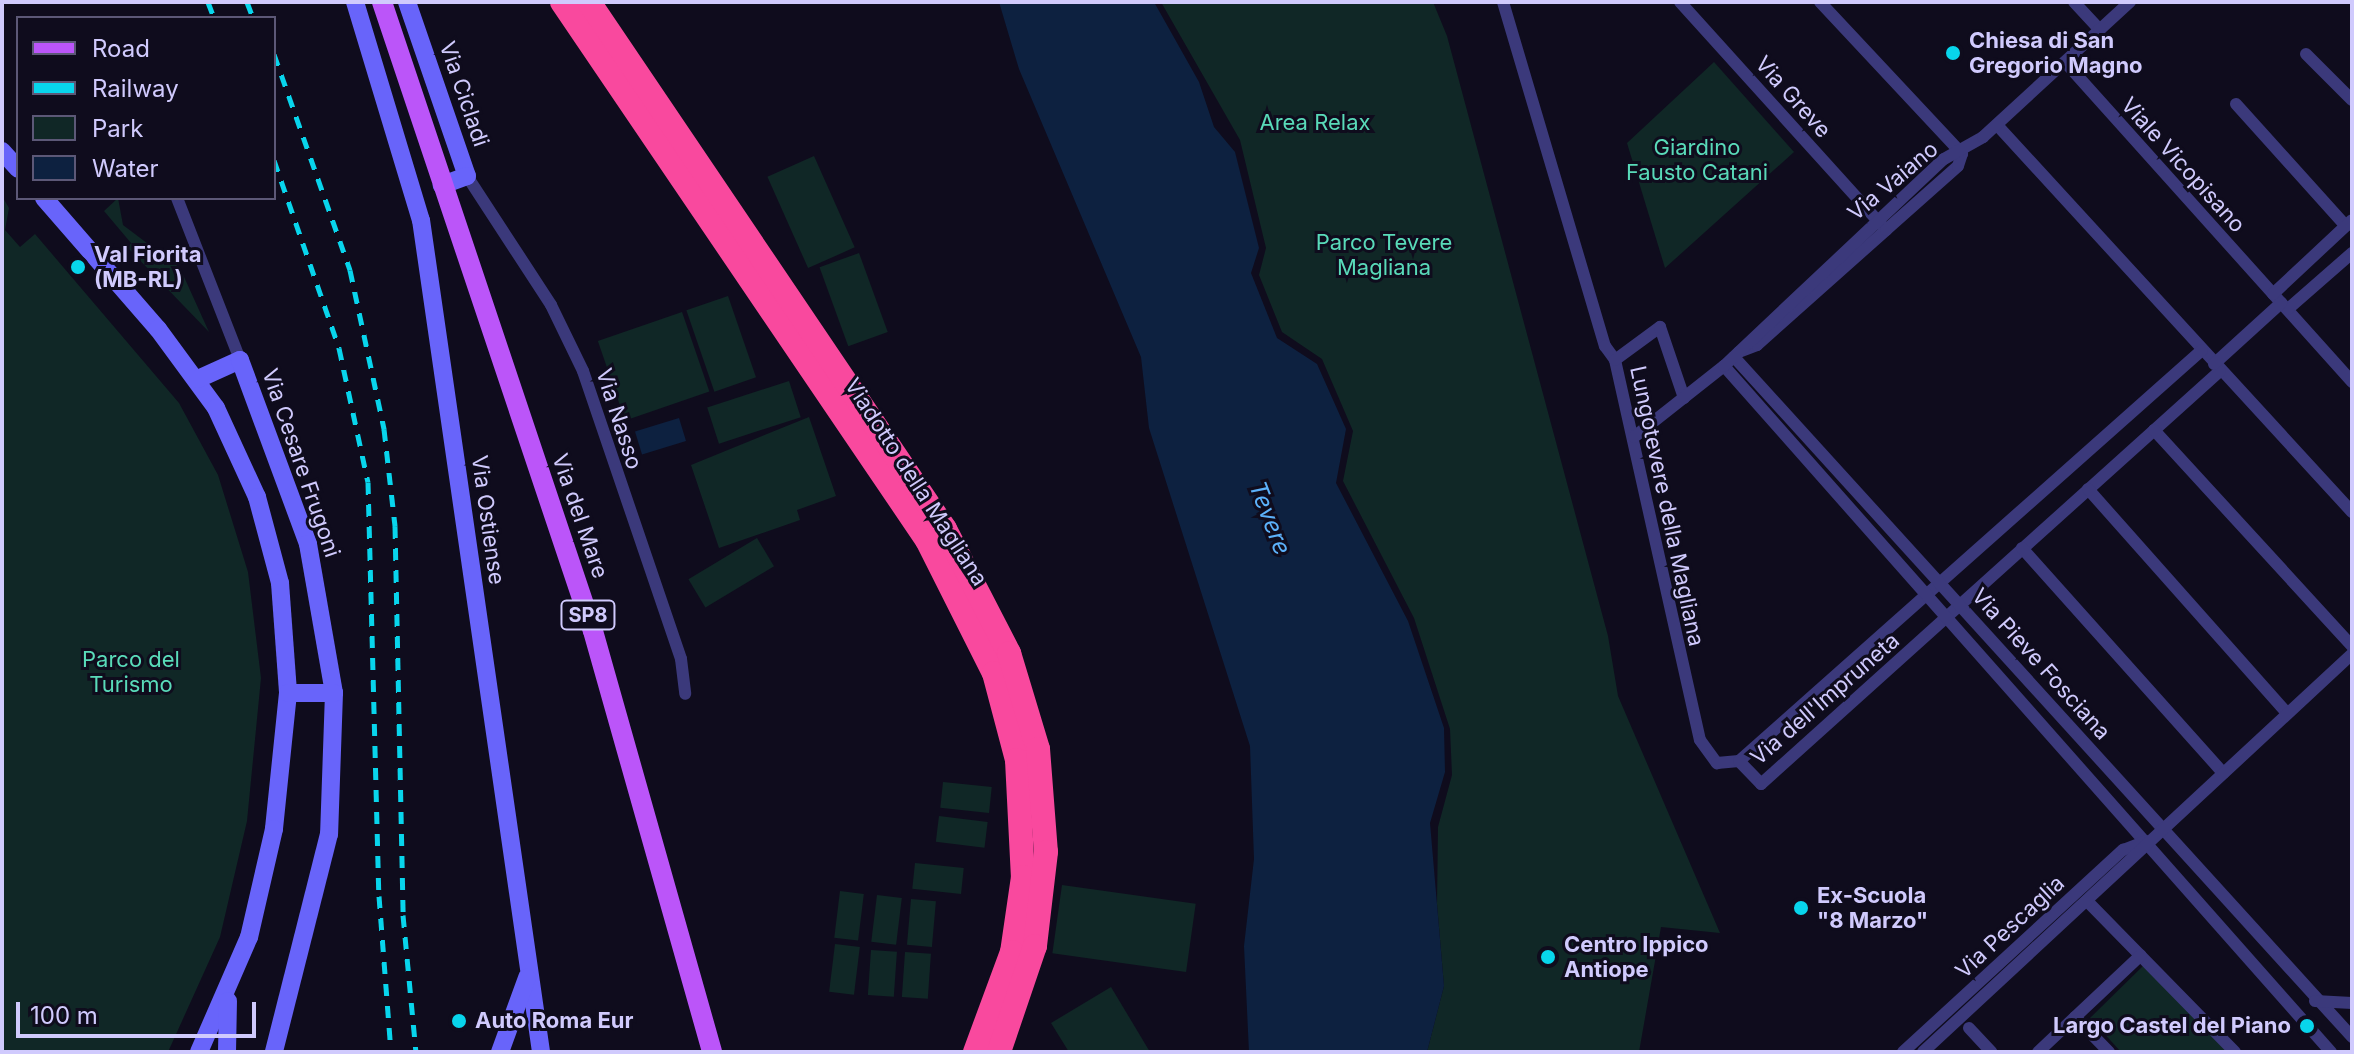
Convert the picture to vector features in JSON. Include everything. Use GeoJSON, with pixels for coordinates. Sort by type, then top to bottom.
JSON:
{"type":"FeatureCollection","features":[{"type":"Feature","properties":{"kind":"highway","name":"Viadotto della Magliana"},"geometry":{"type":"LineString","coordinates":[[562,2],[927,540],[994,673],[1017,760],[1023,877],[1012,952],[975,1052]]}},
{"type":"Feature","properties":{"kind":"highway","name":"Viadotto della Magliana"},"geometry":{"type":"LineString","coordinates":[[589,2],[945,529],[1009,653],[1038,749],[1046,852],[1033,955],[999,1052]]}},
{"type":"Feature","properties":{"kind":"main road","name":"Via Ostiense"},"geometry":{"type":"LineString","coordinates":[[355,2],[421,220],[541,1052]]}},
{"type":"Feature","properties":{"kind":"main road","name":"Via del Mare"},"geometry":{"type":"LineString","coordinates":[[382,2],[593,631],[712,1052]]}},
{"type":"Feature","properties":{"kind":"main road","name":"Via Cicladi"},"geometry":{"type":"LineString","coordinates":[[407,2],[467,176],[442,185]]}},
{"type":"Feature","properties":{"kind":"main road"},"geometry":{"type":"LineString","coordinates":[[2,151],[16,167]]}},
{"type":"Feature","properties":{"kind":"main road"},"geometry":{"type":"LineString","coordinates":[[46,200],[198,379],[237,448],[268,532],[284,608],[288,693],[270,850],[227,994],[199,1052]]}},
{"type":"Feature","properties":{"kind":"main road"},"geometry":{"type":"LineString","coordinates":[[198,379],[240,360]]}},
{"type":"Feature","properties":{"kind":"main road","name":"Via Cesare Frugoni"},"geometry":{"type":"LineString","coordinates":[[240,360],[308,544],[334,693],[329,834],[274,1052]]}},
{"type":"Feature","properties":{"kind":"main road"},"geometry":{"type":"LineString","coordinates":[[288,693],[334,693]]}},
{"type":"Feature","properties":{"kind":"main road"},"geometry":{"type":"LineString","coordinates":[[500,1052],[528,972]]}},
{"type":"Feature","properties":{"kind":"main road"},"geometry":{"type":"LineString","coordinates":[[227,994],[227,1052]]}},
{"type":"Feature","properties":{"kind":"street","name":"Lungotevere della Magliana"},"geometry":{"type":"LineString","coordinates":[[1503,2],[1605,346],[1615,360],[1700,740],[1711,760],[1739,761]]}},
{"type":"Feature","properties":{"kind":"street","name":"Via Greve"},"geometry":{"type":"LineString","coordinates":[[1680,2],[1886,230]]}},
{"type":"Feature","properties":{"kind":"street"},"geometry":{"type":"LineString","coordinates":[[1820,2],[1962,154],[2130,2]]}},
{"type":"Feature","properties":{"kind":"street"},"geometry":{"type":"LineString","coordinates":[[2074,2],[2100,30]]}},
{"type":"Feature","properties":{"kind":"street"},"geometry":{"type":"LineString","coordinates":[[2306,54],[2352,100]]}},
{"type":"Feature","properties":{"kind":"street","name":"Viale Vicopisano"},"geometry":{"type":"LineString","coordinates":[[2065,62],[2352,382]]}},
{"type":"Feature","properties":{"kind":"street"},"geometry":{"type":"LineString","coordinates":[[2236,104],[2349,223]]}},
{"type":"Feature","properties":{"kind":"street"},"geometry":{"type":"LineString","coordinates":[[1997,125],[2352,512]]}},
{"type":"Feature","properties":{"kind":"street","name":"Via Vaiano"},"geometry":{"type":"LineString","coordinates":[[1634,437],[1724,366],[1944,159],[1962,154]]}},
{"type":"Feature","properties":{"kind":"street","name":"Via Vaiano"},"geometry":{"type":"LineString","coordinates":[[1736,354],[1757,345],[1958,166],[1962,154]]}},
{"type":"Feature","properties":{"kind":"street","name":"Via Nasso"},"geometry":{"type":"LineString","coordinates":[[467,176],[551,305],[583,371],[681,659],[685,694]]}},
{"type":"Feature","properties":{"kind":"street"},"geometry":{"type":"LineString","coordinates":[[178,200],[240,360]]}},
{"type":"Feature","properties":{"kind":"street","name":"Via dell'Impruneta"},"geometry":{"type":"LineString","coordinates":[[2202,350],[1739,761],[1761,784],[2154,430],[2281,302],[2349,223]]}},
{"type":"Feature","properties":{"kind":"street","name":"Via dell'Impruneta"},"geometry":{"type":"LineString","coordinates":[[2281,302],[2352,253]]}},
{"type":"Feature","properties":{"kind":"street"},"geometry":{"type":"LineString","coordinates":[[1615,360],[1660,327],[1684,398]]}},
{"type":"Feature","properties":{"kind":"street","name":"Via Pieve Fosciana"},"geometry":{"type":"LineString","coordinates":[[1736,354],[2315,1001]]}},
{"type":"Feature","properties":{"kind":"street","name":"Via Pieve Fosciana"},"geometry":{"type":"LineString","coordinates":[[1724,366],[2149,839],[2331,1052]]}},
{"type":"Feature","properties":{"kind":"street"},"geometry":{"type":"LineString","coordinates":[[2154,430],[2352,646]]}},
{"type":"Feature","properties":{"kind":"street"},"geometry":{"type":"LineString","coordinates":[[2088,489],[2287,713]]}},
{"type":"Feature","properties":{"kind":"street"},"geometry":{"type":"LineString","coordinates":[[2022,548],[2223,773]]}},
{"type":"Feature","properties":{"kind":"street","name":"Via Pescaglia"},"geometry":{"type":"LineString","coordinates":[[1923,1052],[2088,902],[2149,839],[2352,654]]}},
{"type":"Feature","properties":{"kind":"street","name":"Via Pescaglia"},"geometry":{"type":"LineString","coordinates":[[1903,1052],[2123,850],[2149,839]]}},
{"type":"Feature","properties":{"kind":"street"},"geometry":{"type":"LineString","coordinates":[[2088,902],[2235,1052]]}},
{"type":"Feature","properties":{"kind":"street"},"geometry":{"type":"LineString","coordinates":[[2038,1052],[2141,955]]}},
{"type":"Feature","properties":{"kind":"street"},"geometry":{"type":"LineString","coordinates":[[2315,1001],[2352,1003]]}},
{"type":"Feature","properties":{"kind":"street"},"geometry":{"type":"LineString","coordinates":[[2315,1001],[2352,1037]]}},
{"type":"Feature","properties":{"kind":"street"},"geometry":{"type":"LineString","coordinates":[[2075,1017],[2109,1052]]}},
{"type":"Feature","properties":{"kind":"street"},"geometry":{"type":"LineString","coordinates":[[1969,1028],[1991,1052]]}},
{"type":"Feature","properties":{"kind":"green space","name":"Parco Tevere Magliana"},"geometry":{"type":"Polygon","coordinates":[[[1161,2],[1433,2],[1447,36],[1608,636],[1618,696],[1720,933],[1661,927],[1639,1052],[1427,1052],[1444,986],[1437,904],[1438,827],[1452,775],[1450,729],[1414,618],[1343,481],[1353,431],[1322,359],[1282,332],[1259,275],[1266,248],[1240,140],[1161,2]]]}},
{"type":"Feature","properties":{"kind":"green space","name":"Giardino Fausto Catani"},"geometry":{"type":"Polygon","coordinates":[[[1714,62],[1794,152],[1665,268],[1627,143],[1714,62]]]}},
{"type":"Feature","properties":{"kind":"green space"},"geometry":{"type":"Polygon","coordinates":[[[814,156],[855,247],[808,268],[767,177],[814,156]]]}},
{"type":"Feature","properties":{"kind":"green space","name":"Parco del Turismo"},"geometry":{"type":"Polygon","coordinates":[[[2,196],[9,208],[5,230],[20,247],[35,234],[179,403],[218,475],[248,572],[261,678],[247,821],[220,937],[168,1052],[2,1052],[2,196]]]}},
{"type":"Feature","properties":{"kind":"green space"},"geometry":{"type":"Polygon","coordinates":[[[118,200],[123,225],[180,268],[209,332],[128,248],[131,243],[104,211],[118,200]]]}},
{"type":"Feature","properties":{"kind":"green space"},"geometry":{"type":"Polygon","coordinates":[[[859,253],[888,332],[848,346],[820,267],[859,253]]]}},
{"type":"Feature","properties":{"kind":"green space"},"geometry":{"type":"Polygon","coordinates":[[[728,296],[756,377],[714,392],[686,310],[728,296]]]}},
{"type":"Feature","properties":{"kind":"green space"},"geometry":{"type":"Polygon","coordinates":[[[682,312],[709,391],[625,420],[598,341],[682,312]]]}},
{"type":"Feature","properties":{"kind":"green space"},"geometry":{"type":"Polygon","coordinates":[[[789,381],[801,417],[719,444],[707,408],[789,381]]]}},
{"type":"Feature","properties":{"kind":"green space"},"geometry":{"type":"Polygon","coordinates":[[[809,417],[836,496],[797,510],[800,520],[719,548],[691,465],[809,417]]]}},
{"type":"Feature","properties":{"kind":"green space"},"geometry":{"type":"Polygon","coordinates":[[[757,538],[774,566],[705,607],[688,579],[757,538]]]}},
{"type":"Feature","properties":{"kind":"green space"},"geometry":{"type":"Polygon","coordinates":[[[943,782],[992,787],[989,813],[940,808],[943,782]]]}},
{"type":"Feature","properties":{"kind":"green space"},"geometry":{"type":"Polygon","coordinates":[[[939,816],[988,822],[984,848],[936,842],[939,816]]]}},
{"type":"Feature","properties":{"kind":"green space"},"geometry":{"type":"Polygon","coordinates":[[[915,863],[964,868],[961,894],[912,889],[915,863]]]}},
{"type":"Feature","properties":{"kind":"green space"},"geometry":{"type":"Polygon","coordinates":[[[1062,885],[1196,904],[1186,972],[1052,953],[1062,885]]]}},
{"type":"Feature","properties":{"kind":"green space"},"geometry":{"type":"Polygon","coordinates":[[[840,891],[864,894],[858,941],[834,938],[840,891]]]}},
{"type":"Feature","properties":{"kind":"green space"},"geometry":{"type":"Polygon","coordinates":[[[877,895],[902,898],[896,945],[871,942],[877,895]]]}},
{"type":"Feature","properties":{"kind":"green space"},"geometry":{"type":"Polygon","coordinates":[[[911,899],[936,901],[932,947],[907,945],[911,899]]]}},
{"type":"Feature","properties":{"kind":"green space"},"geometry":{"type":"Polygon","coordinates":[[[835,944],[860,947],[854,995],[829,992],[835,944]]]}},
{"type":"Feature","properties":{"kind":"green space"},"geometry":{"type":"Polygon","coordinates":[[[871,950],[897,952],[894,997],[868,995],[871,950]]]}},
{"type":"Feature","properties":{"kind":"green space"},"geometry":{"type":"Polygon","coordinates":[[[905,952],[931,954],[928,999],[902,997],[905,952]]]}},
{"type":"Feature","properties":{"kind":"green space"},"geometry":{"type":"Polygon","coordinates":[[[2145,964],[2228,1052],[2121,1052],[2090,1018],[2145,964]]]}},
{"type":"Feature","properties":{"kind":"green space"},"geometry":{"type":"Polygon","coordinates":[[[1111,987],[1150,1052],[1069,1052],[1051,1023],[1111,987]]]}},
{"type":"Feature","properties":{"kind":"water","name":"Tevere"},"geometry":{"type":"Polygon","coordinates":[[[999,2],[1154,2],[1199,82],[1214,127],[1235,152],[1259,248],[1251,273],[1277,338],[1317,364],[1346,429],[1336,483],[1408,621],[1444,728],[1445,772],[1430,823],[1444,986],[1427,1052],[1249,1052],[1244,946],[1254,859],[1250,746],[1149,428],[1141,357],[1019,69],[999,2]]]}},
{"type":"Feature","properties":{"kind":"water"},"geometry":{"type":"Polygon","coordinates":[[[679,418],[686,441],[642,454],[635,431],[679,418]]]}},
{"type":"Feature","properties":{"kind":"railway"},"geometry":{"type":"LineString","coordinates":[[208,2],[213,16]]}},
{"type":"Feature","properties":{"kind":"railway"},"geometry":{"type":"LineString","coordinates":[[247,2],[252,16]]}},
{"type":"Feature","properties":{"kind":"railway"},"geometry":{"type":"LineString","coordinates":[[276,60],[350,270],[384,429],[395,526],[403,915],[416,1052]]}},
{"type":"Feature","properties":{"kind":"railway"},"geometry":{"type":"LineString","coordinates":[[276,166],[339,348],[368,482],[379,896],[391,1052]]}},
{"type":"Feature","properties":{"kind":"place","name":"Chiesa di San Gregorio Magno"},"geometry":{"type":"Point","coordinates":[1953,53]}},
{"type":"Feature","properties":{"kind":"place","name":"Val Fiorita (MB-RL)"},"geometry":{"type":"Point","coordinates":[78,267]}},
{"type":"Feature","properties":{"kind":"place","name":"Ex-Scuola \"8 Marzo\""},"geometry":{"type":"Point","coordinates":[1801,908]}},
{"type":"Feature","properties":{"kind":"place","name":"Centro Ippico Antiope"},"geometry":{"type":"Point","coordinates":[1548,957]}},
{"type":"Feature","properties":{"kind":"place","name":"Auto Roma Eur"},"geometry":{"type":"Point","coordinates":[459,1021]}},
{"type":"Feature","properties":{"kind":"place","name":"Largo Castel del Piano"},"geometry":{"type":"Point","coordinates":[2307,1026]}},
{"type":"Feature","properties":{"kind":"park label","name":"Area Relax"},"geometry":{"type":"Point","coordinates":[1315,123]}}]}
